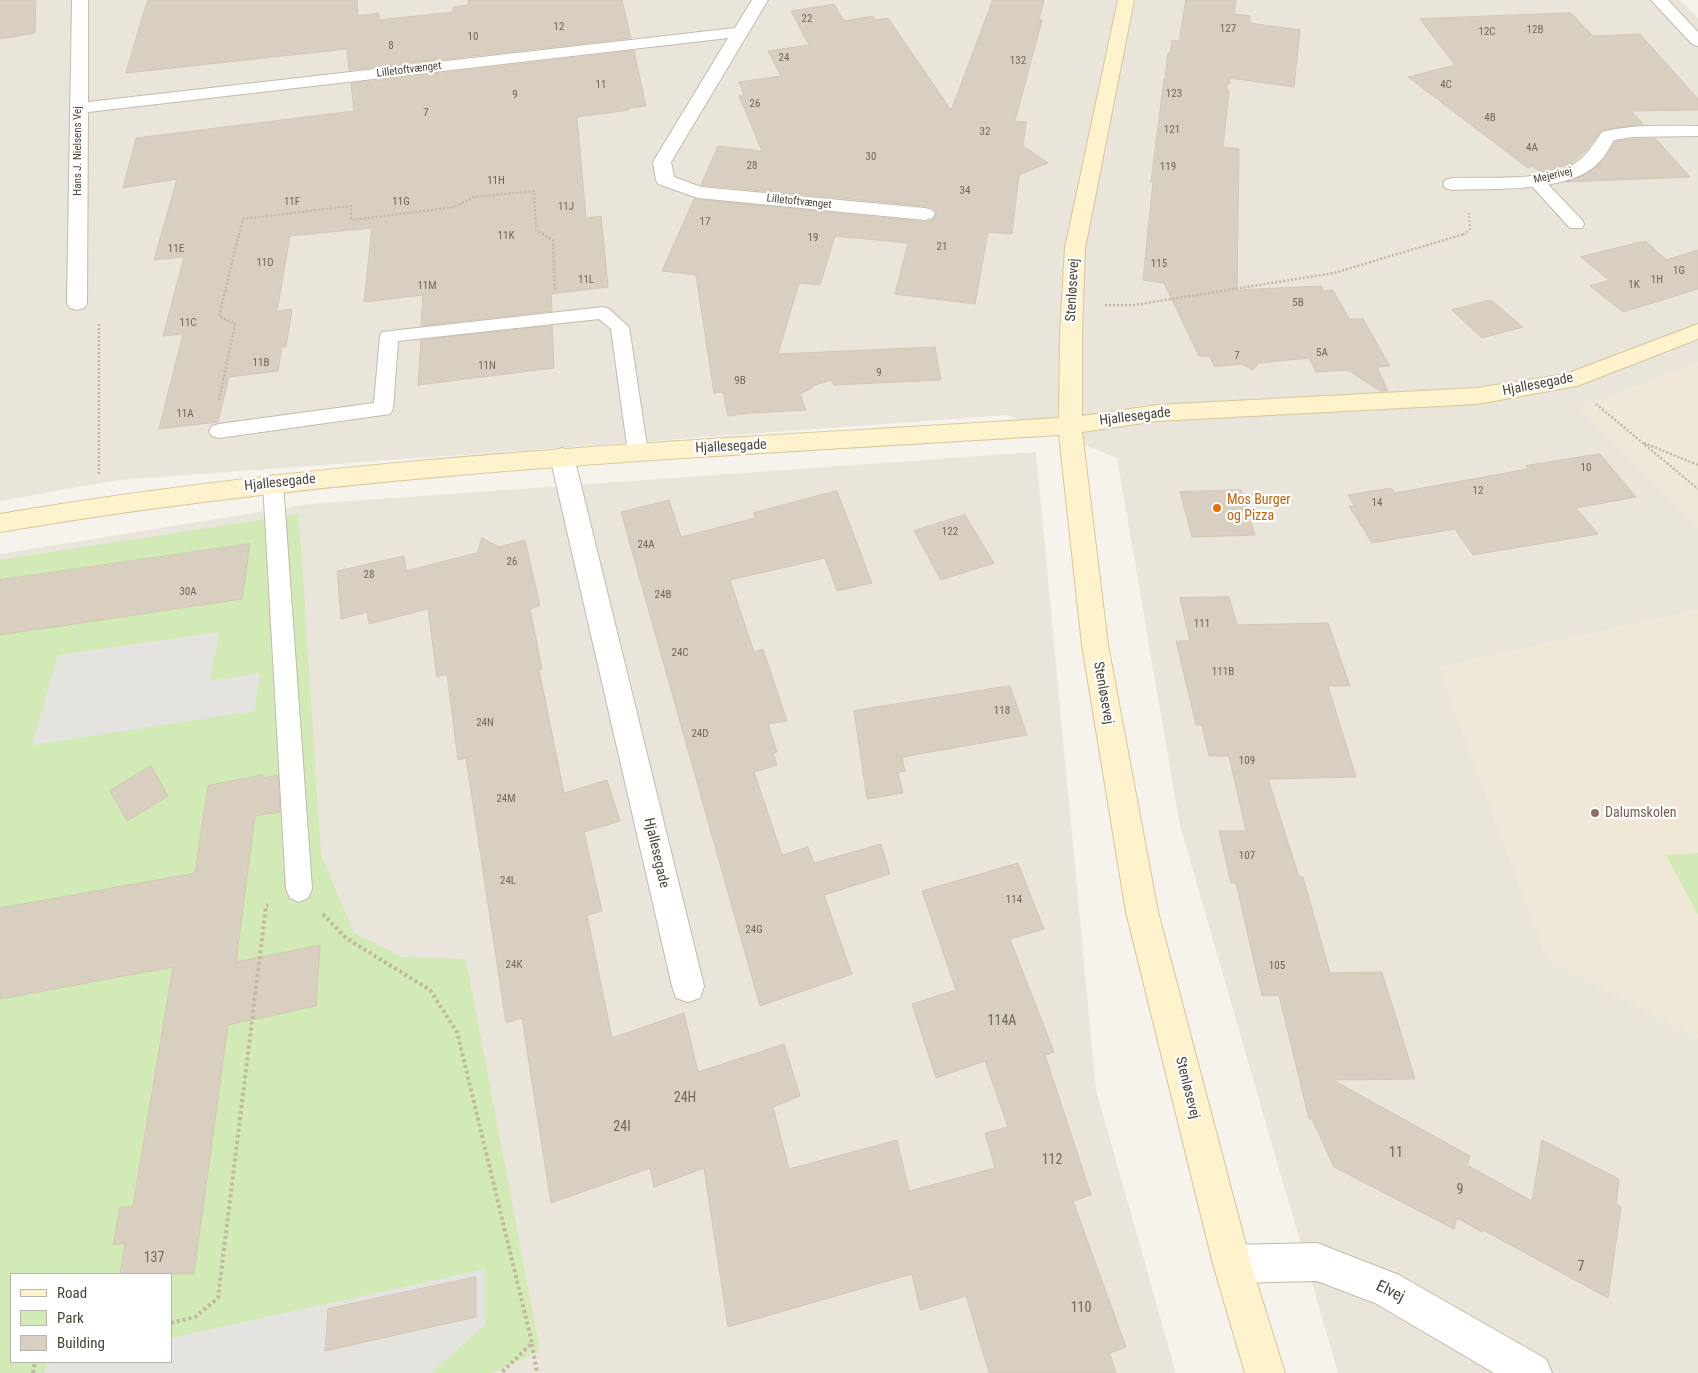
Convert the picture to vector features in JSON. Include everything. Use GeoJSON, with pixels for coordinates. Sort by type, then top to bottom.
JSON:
{"type":"FeatureCollection","features":[{"type":"Feature","properties":{"kind":"street","name":"Hans J. Nielsens Vej"},"geometry":{"type":"LineString","coordinates":[[77,303],[80,0]]}},
{"type":"Feature","properties":{"kind":"street","name":"Lilletoftvænget"},"geometry":{"type":"LineString","coordinates":[[760,0],[662,162],[665,180],[698,192],[925,214]]}},
{"type":"Feature","properties":{"kind":"street","name":"Stenløsevej"},"geometry":{"type":"LineString","coordinates":[[1126,0],[1075,248],[1070,426],[1095,645],[1142,912],[1232,1264],[1265,1373]]}},
{"type":"Feature","properties":{"kind":"street"},"geometry":{"type":"LineString","coordinates":[[1659,0],[1698,41]]}},
{"type":"Feature","properties":{"kind":"street","name":"Lilletoftvænget"},"geometry":{"type":"LineString","coordinates":[[78,108],[740,32]]}},
{"type":"Feature","properties":{"kind":"street","name":"Mejerivej"},"geometry":{"type":"LineString","coordinates":[[1452,184],[1536,182],[1574,172],[1592,159],[1608,136],[1632,132],[1698,131]]}},
{"type":"Feature","properties":{"kind":"street","name":"Hjallesegade"},"geometry":{"type":"LineString","coordinates":[[0,523],[100,506],[273,483],[562,457],[1070,426],[1157,413],[1477,396],[1569,381],[1698,331]]}},
{"type":"Feature","properties":{"kind":"street","name":"Hjallesegade"},"geometry":{"type":"LineString","coordinates":[[562,457],[688,986]]}},
{"type":"Feature","properties":{"kind":"street","name":"Elvej"},"geometry":{"type":"LineString","coordinates":[[1232,1264],[1318,1262],[1386,1288],[1532,1373]]}},
{"type":"Feature","properties":{"kind":"lane"},"geometry":{"type":"LineString","coordinates":[[1536,182],[1576,224]]}},
{"type":"Feature","properties":{"kind":"lane"},"geometry":{"type":"LineString","coordinates":[[219,431],[383,409],[390,336],[603,313],[620,327],[638,452]]}},
{"type":"Feature","properties":{"kind":"lane"},"geometry":{"type":"LineString","coordinates":[[273,483],[299,889]]}},
{"type":"Feature","properties":{"kind":"path"},"geometry":{"type":"LineString","coordinates":[[1072,305],[1134,305],[1334,273],[1463,234],[1470,228],[1467,201],[1452,184]]}},
{"type":"Feature","properties":{"kind":"path"},"geometry":{"type":"LineString","coordinates":[[219,431],[217,406],[236,324],[219,316],[243,218],[351,206],[351,220],[454,207],[474,197],[534,192],[536,230],[553,240],[556,318]]}},
{"type":"Feature","properties":{"kind":"path"},"geometry":{"type":"LineString","coordinates":[[77,303],[99,305],[100,506]]}},
{"type":"Feature","properties":{"kind":"path"},"geometry":{"type":"LineString","coordinates":[[1569,381],[1698,489]]}},
{"type":"Feature","properties":{"kind":"path"},"geometry":{"type":"LineString","coordinates":[[1641,442],[1698,465]]}},
{"type":"Feature","properties":{"kind":"path"},"geometry":{"type":"LineString","coordinates":[[172,1323],[195,1317],[218,1298],[266,906],[299,889],[346,938],[430,990],[457,1032],[532,1343],[537,1373]]}},
{"type":"Feature","properties":{"kind":"path"},"geometry":{"type":"LineString","coordinates":[[501,1373],[532,1343]]}},
{"type":"Feature","properties":{"kind":"shaded area"},"geometry":{"type":"Polygon","coordinates":[[[0,0],[1680,0],[1698,18],[1698,1373],[1338,1373],[1180,826],[1117,458],[1008,415],[118,480],[0,501],[0,0]]]}},
{"type":"Feature","properties":{"kind":"shaded area"},"geometry":{"type":"Polygon","coordinates":[[[1698,361],[1698,528],[1579,409],[1698,361]]]}},
{"type":"Feature","properties":{"kind":"shaded area"},"geometry":{"type":"Polygon","coordinates":[[[1036,452],[1096,1090],[1176,1373],[0,1373],[0,554],[309,504],[1036,452]]]}},
{"type":"Feature","properties":{"kind":"shaded area","name":"Dalumskolen"},"geometry":{"type":"Polygon","coordinates":[[[1698,609],[1698,1038],[1547,960],[1438,667],[1698,609]]]}},
{"type":"Feature","properties":{"kind":"shaded area"},"geometry":{"type":"Polygon","coordinates":[[[219,632],[210,681],[260,673],[254,711],[32,745],[58,655],[219,632]]]}},
{"type":"Feature","properties":{"kind":"shaded area"},"geometry":{"type":"Polygon","coordinates":[[[485,1269],[485,1325],[431,1373],[44,1373],[46,1365],[55,1363],[172,1363],[172,1338],[485,1269]]]}},
{"type":"Feature","properties":{"kind":"green space"},"geometry":{"type":"Polygon","coordinates":[[[299,514],[321,855],[354,933],[402,957],[466,959],[540,1351],[491,1373],[0,1373],[0,560],[299,514]]]}},
{"type":"Feature","properties":{"kind":"green space"},"geometry":{"type":"Polygon","coordinates":[[[1698,853],[1698,915],[1666,855],[1698,853]]]}},
{"type":"Feature","properties":{"kind":"building"},"geometry":{"type":"Polygon","coordinates":[[[0,0],[36,0],[35,33],[0,39],[0,0]]]}},
{"type":"Feature","properties":{"kind":"building"},"geometry":{"type":"Polygon","coordinates":[[[148,0],[357,0],[358,16],[379,13],[379,20],[453,12],[453,7],[468,5],[468,0],[622,0],[631,38],[349,70],[347,49],[126,73],[148,0]]]}},
{"type":"Feature","properties":{"kind":"building"},"geometry":{"type":"Polygon","coordinates":[[[993,0],[1044,0],[1039,19],[1042,20],[1015,121],[1026,122],[1023,146],[1048,163],[1019,175],[1012,234],[988,232],[975,304],[895,294],[908,243],[835,236],[820,285],[799,283],[778,354],[935,347],[941,380],[834,385],[831,380],[812,386],[812,388],[800,394],[806,410],[728,416],[723,392],[714,393],[696,275],[662,271],[694,199],[925,222],[933,220],[937,214],[933,208],[925,206],[701,185],[718,146],[762,151],[739,96],[744,95],[739,82],[781,76],[768,51],[809,45],[791,11],[834,4],[844,21],[873,16],[875,20],[888,18],[951,110],[993,0]]]}},
{"type":"Feature","properties":{"kind":"building"},"geometry":{"type":"Polygon","coordinates":[[[1186,0],[1236,0],[1234,14],[1250,16],[1250,23],[1300,30],[1294,87],[1230,78],[1230,83],[1226,86],[1229,91],[1223,147],[1239,149],[1237,290],[1321,286],[1324,291],[1333,290],[1349,319],[1363,319],[1390,366],[1377,367],[1388,391],[1380,391],[1348,370],[1316,372],[1309,358],[1258,363],[1253,370],[1241,364],[1215,367],[1209,356],[1199,356],[1164,283],[1143,280],[1153,182],[1151,182],[1164,79],[1172,40],[1179,41],[1186,0]]]}},
{"type":"Feature","properties":{"kind":"building"},"geometry":{"type":"Polygon","coordinates":[[[1571,13],[1593,36],[1640,34],[1698,99],[1698,110],[1631,111],[1643,124],[1602,130],[1585,151],[1572,163],[1541,173],[1533,166],[1528,168],[1408,77],[1455,65],[1420,19],[1571,13]]]}},
{"type":"Feature","properties":{"kind":"building"},"geometry":{"type":"Polygon","coordinates":[[[634,51],[646,106],[577,117],[586,218],[601,216],[608,287],[551,294],[552,311],[421,326],[423,295],[364,302],[372,228],[290,236],[277,311],[292,309],[286,347],[282,347],[278,371],[229,377],[218,422],[159,429],[183,334],[163,336],[184,257],[154,260],[177,179],[123,188],[136,138],[354,111],[351,84],[634,51]]]}},
{"type":"Feature","properties":{"kind":"building"},"geometry":{"type":"Polygon","coordinates":[[[1632,139],[1656,139],[1690,177],[1566,182],[1586,174],[1599,164],[1615,142],[1632,139]]]}},
{"type":"Feature","properties":{"kind":"building"},"geometry":{"type":"Polygon","coordinates":[[[1646,241],[1666,260],[1698,250],[1698,289],[1623,312],[1590,286],[1609,280],[1581,257],[1646,241]]]}},
{"type":"Feature","properties":{"kind":"building"},"geometry":{"type":"Polygon","coordinates":[[[1491,300],[1523,327],[1482,338],[1452,310],[1491,300]]]}},
{"type":"Feature","properties":{"kind":"building"},"geometry":{"type":"Polygon","coordinates":[[[552,326],[554,368],[418,385],[421,340],[552,326]]]}},
{"type":"Feature","properties":{"kind":"building"},"geometry":{"type":"Polygon","coordinates":[[[1600,454],[1636,497],[1576,508],[1598,534],[1473,555],[1455,529],[1372,543],[1349,506],[1355,506],[1348,495],[1391,488],[1395,493],[1528,469],[1526,466],[1600,454]]]}},
{"type":"Feature","properties":{"kind":"building"},"geometry":{"type":"Polygon","coordinates":[[[1241,490],[1255,535],[1192,537],[1180,492],[1241,490]]]}},
{"type":"Feature","properties":{"kind":"building"},"geometry":{"type":"Polygon","coordinates":[[[837,491],[872,583],[837,591],[825,558],[730,580],[754,652],[763,649],[787,721],[768,724],[777,752],[773,753],[777,765],[754,772],[782,855],[808,847],[814,863],[881,844],[890,874],[824,895],[852,974],[760,1006],[621,512],[669,500],[681,537],[755,518],[754,513],[837,491]]]}},
{"type":"Feature","properties":{"kind":"building"},"geometry":{"type":"Polygon","coordinates":[[[965,515],[994,563],[941,580],[914,531],[965,515]]]}},
{"type":"Feature","properties":{"kind":"building"},"geometry":{"type":"Polygon","coordinates":[[[482,538],[499,547],[525,540],[540,606],[530,609],[542,669],[539,670],[564,793],[607,780],[620,821],[584,832],[602,911],[587,915],[612,1038],[684,1013],[698,1072],[784,1044],[800,1096],[773,1107],[789,1169],[897,1140],[909,1191],[995,1168],[985,1133],[1008,1127],[985,1061],[936,1078],[912,1004],[956,990],[922,891],[1018,863],[1044,929],[1010,939],[1054,1052],[1045,1055],[1091,1195],[1073,1201],[1126,1347],[1110,1353],[1116,1373],[989,1373],[966,1296],[920,1310],[912,1274],[728,1327],[704,1168],[654,1187],[650,1168],[551,1203],[522,1018],[506,1023],[466,758],[458,760],[447,674],[437,677],[428,609],[369,624],[367,612],[341,619],[337,571],[404,556],[406,571],[477,553],[482,538]]]}},
{"type":"Feature","properties":{"kind":"building"},"geometry":{"type":"Polygon","coordinates":[[[250,544],[242,599],[0,635],[0,580],[250,544]]]}},
{"type":"Feature","properties":{"kind":"building"},"geometry":{"type":"Polygon","coordinates":[[[1229,597],[1237,625],[1328,623],[1350,686],[1328,686],[1356,777],[1268,779],[1299,877],[1303,877],[1330,973],[1382,972],[1415,1079],[1333,1080],[1470,1156],[1467,1165],[1532,1201],[1542,1140],[1619,1179],[1616,1204],[1621,1207],[1608,1298],[1483,1230],[1482,1232],[1457,1218],[1454,1229],[1334,1167],[1312,1119],[1309,1119],[1279,995],[1262,996],[1236,883],[1231,883],[1219,831],[1246,831],[1229,756],[1209,756],[1202,725],[1196,725],[1176,641],[1190,641],[1180,598],[1229,597]]]}},
{"type":"Feature","properties":{"kind":"building"},"geometry":{"type":"Polygon","coordinates":[[[1010,686],[1027,735],[902,757],[905,771],[898,772],[903,793],[867,799],[854,711],[1010,686]]]}},
{"type":"Feature","properties":{"kind":"building"},"geometry":{"type":"Polygon","coordinates":[[[151,766],[168,796],[127,821],[110,791],[151,766]]]}},
{"type":"Feature","properties":{"kind":"building"},"geometry":{"type":"Polygon","coordinates":[[[263,775],[263,778],[278,775],[280,812],[255,816],[236,962],[320,945],[316,1006],[228,1025],[194,1274],[120,1273],[125,1243],[113,1245],[120,1208],[133,1206],[173,967],[0,999],[0,908],[195,873],[208,786],[263,775]]]}},
{"type":"Feature","properties":{"kind":"building"},"geometry":{"type":"Polygon","coordinates":[[[476,1277],[476,1317],[325,1351],[328,1309],[476,1277]]]}},
{"type":"Feature","properties":{"kind":"place","name":"Mos Burger og Pizza"},"geometry":{"type":"Point","coordinates":[1217,508]}},
{"type":"Feature","properties":{"kind":"place","name":"Dalumskolen"},"geometry":{"type":"Point","coordinates":[1595,813]}}]}
